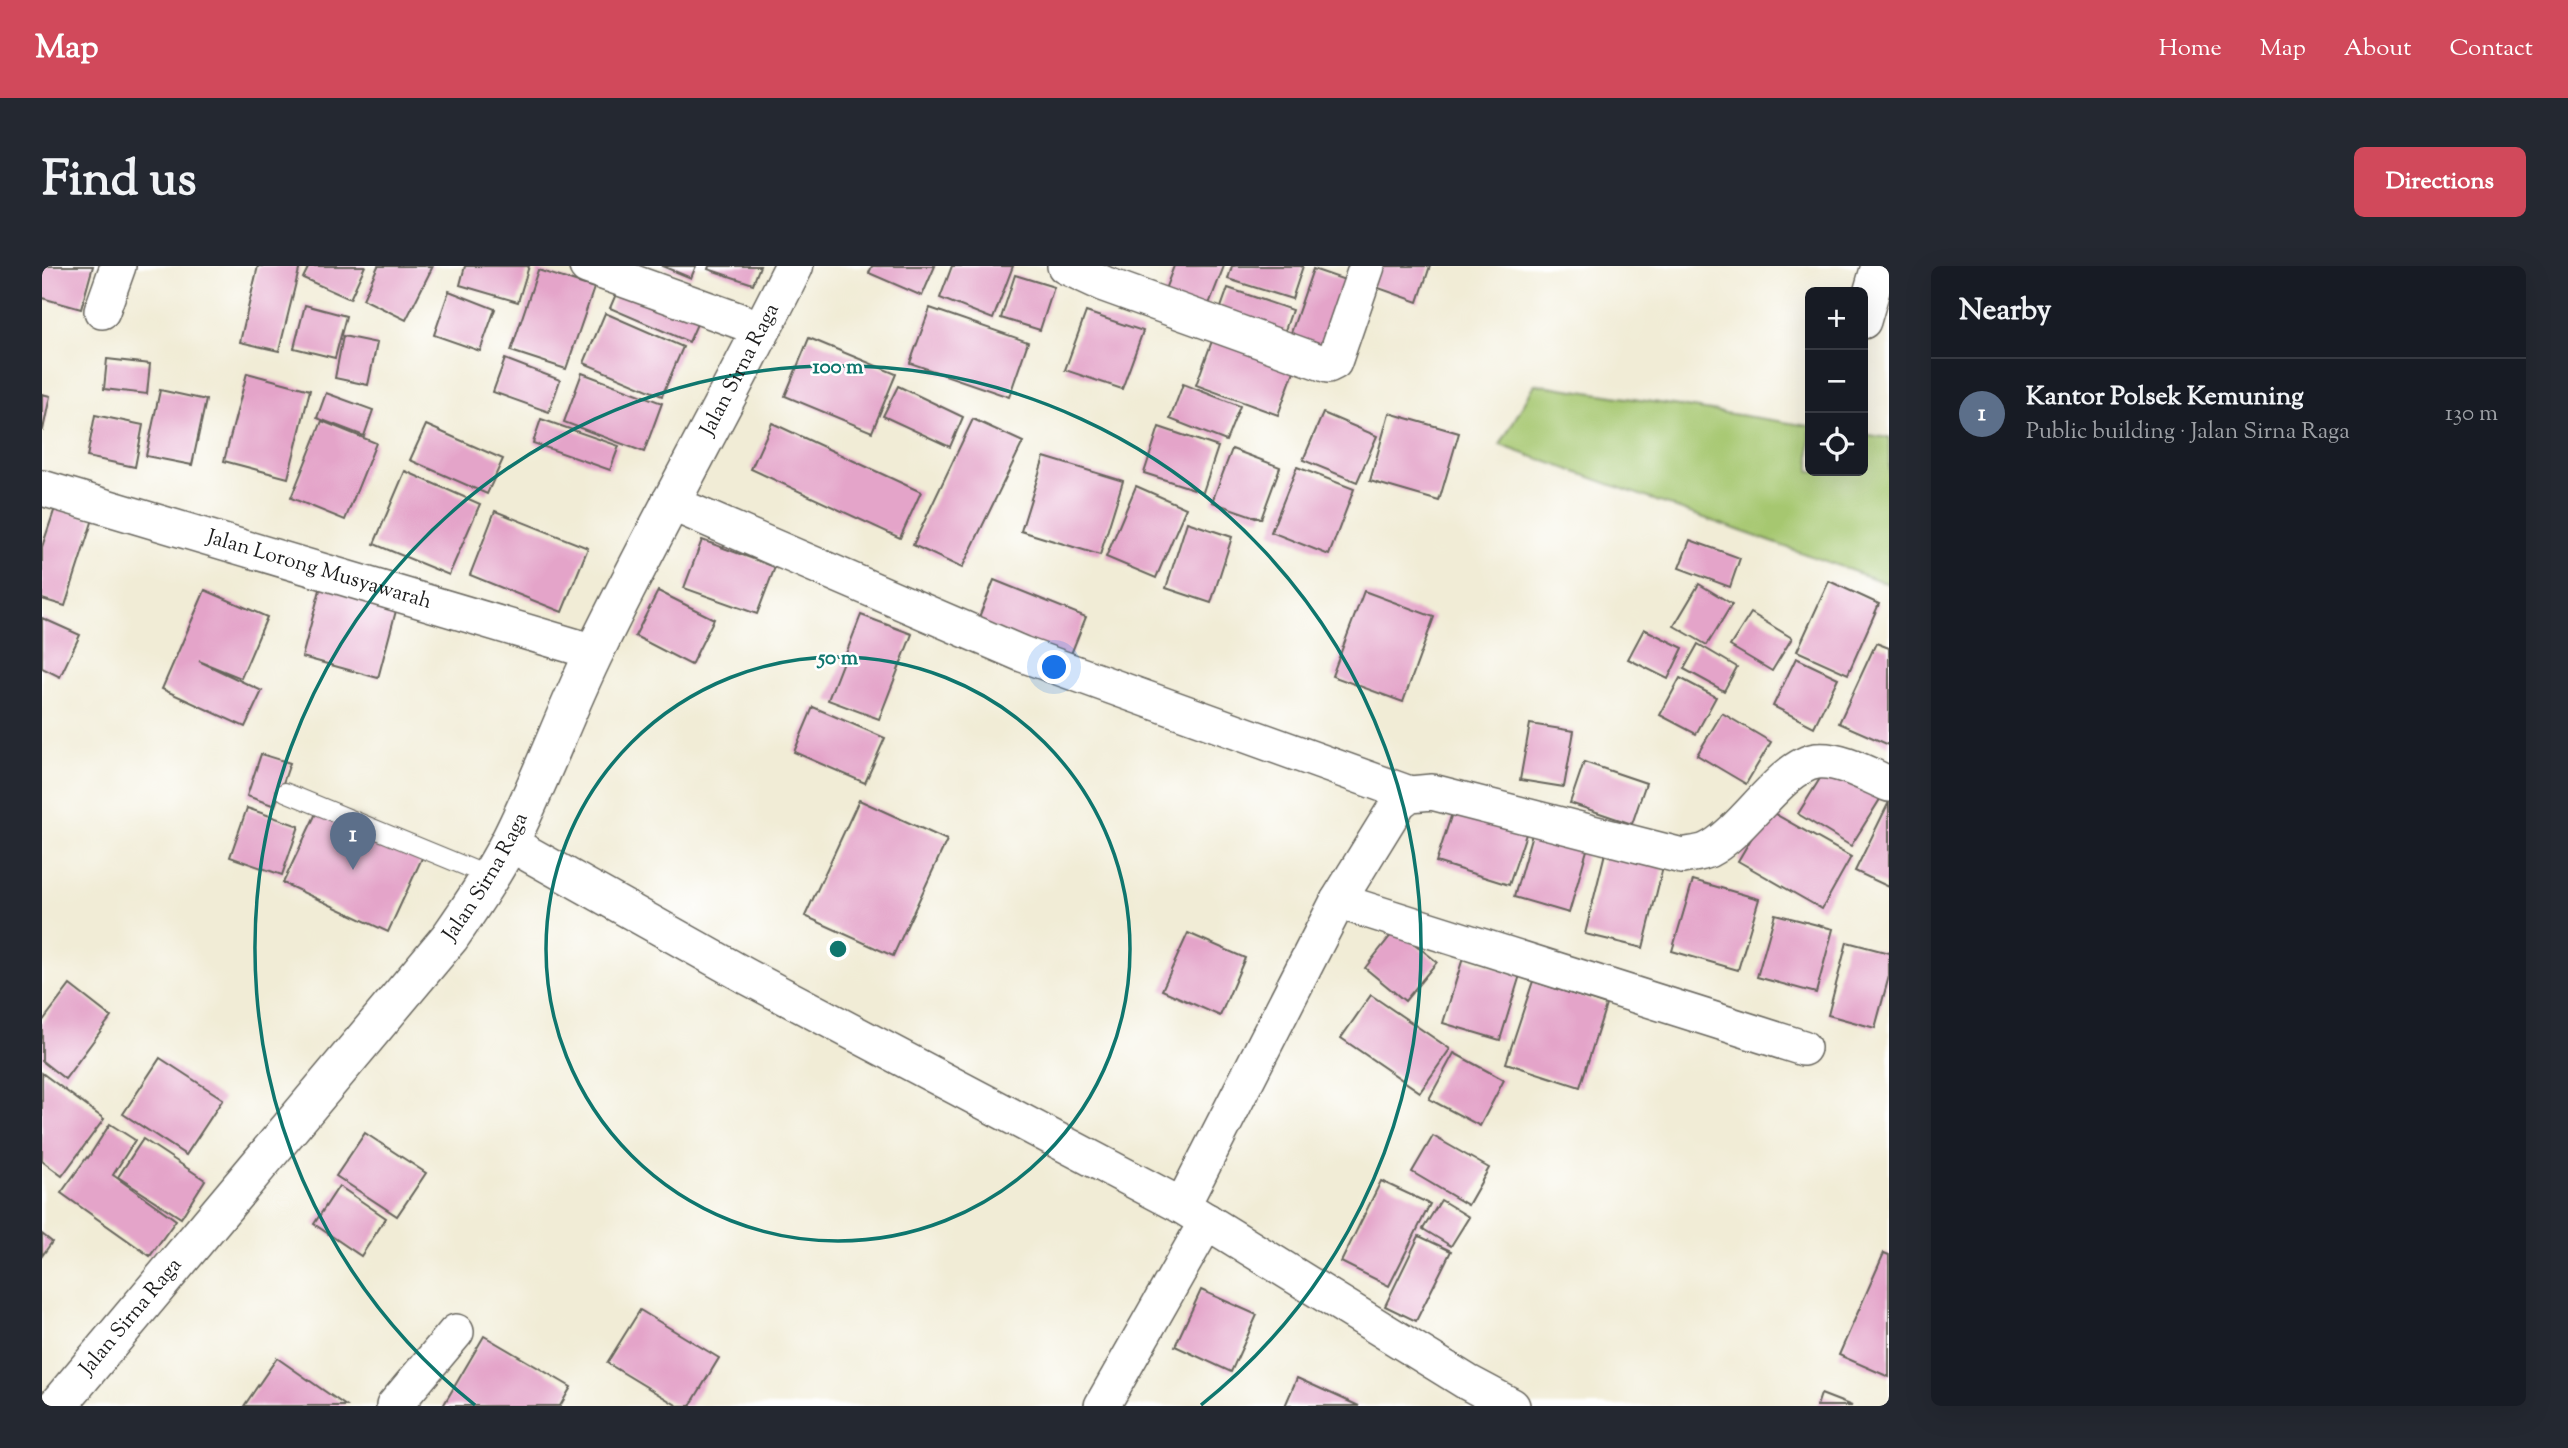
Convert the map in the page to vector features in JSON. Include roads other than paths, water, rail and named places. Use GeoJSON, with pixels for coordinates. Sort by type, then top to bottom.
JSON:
{"type":"FeatureCollection","features":[{"type":"Feature","properties":{"kind":"street"},"geometry":{"type":"LineString","coordinates":[[102,311],[118,266]]}},
{"type":"Feature","properties":{"kind":"street"},"geometry":{"type":"LineString","coordinates":[[587,266],[762,329]]}},
{"type":"Feature","properties":{"kind":"street","name":"Jalan Sirna Raga"},"geometry":{"type":"LineString","coordinates":[[66,1403],[450,937],[509,844],[594,652],[669,502],[794,266]]}},
{"type":"Feature","properties":{"kind":"street"},"geometry":{"type":"LineString","coordinates":[[1065,266],[1104,285],[1328,365],[1334,362],[1367,266]]}},
{"type":"Feature","properties":{"kind":"street"},"geometry":{"type":"LineString","coordinates":[[1868,304],[1879,266]]}},
{"type":"Feature","properties":{"kind":"street","name":"Jalan Lorong Musyawarah"},"geometry":{"type":"LineString","coordinates":[[42,488],[594,652]]}},
{"type":"Feature","properties":{"kind":"street"},"geometry":{"type":"LineString","coordinates":[[669,502],[1022,654],[1410,794],[1432,792],[1682,856],[1708,850],[1731,833],[1796,769],[1810,763],[1819,761],[1843,765],[1889,784]]}},
{"type":"Feature","properties":{"kind":"street"},"geometry":{"type":"LineString","coordinates":[[1102,1406],[1338,901],[1399,802],[1410,794]]}},
{"type":"Feature","properties":{"kind":"street"},"geometry":{"type":"LineString","coordinates":[[509,844],[746,976],[1194,1213],[1467,1382],[1511,1406]]}},
{"type":"Feature","properties":{"kind":"street"},"geometry":{"type":"LineString","coordinates":[[1338,901],[1803,1048]]}},
{"type":"Feature","properties":{"kind":"street"},"geometry":{"type":"LineString","coordinates":[[394,1406],[456,1332]]}},
{"type":"Feature","properties":{"kind":"lane"},"geometry":{"type":"LineString","coordinates":[[285,792],[489,876]]}},
{"type":"Feature","properties":{"kind":"place","name":"Kantor Polsek Kemuning"},"geometry":{"type":"Point","coordinates":[353,870]}}]}
